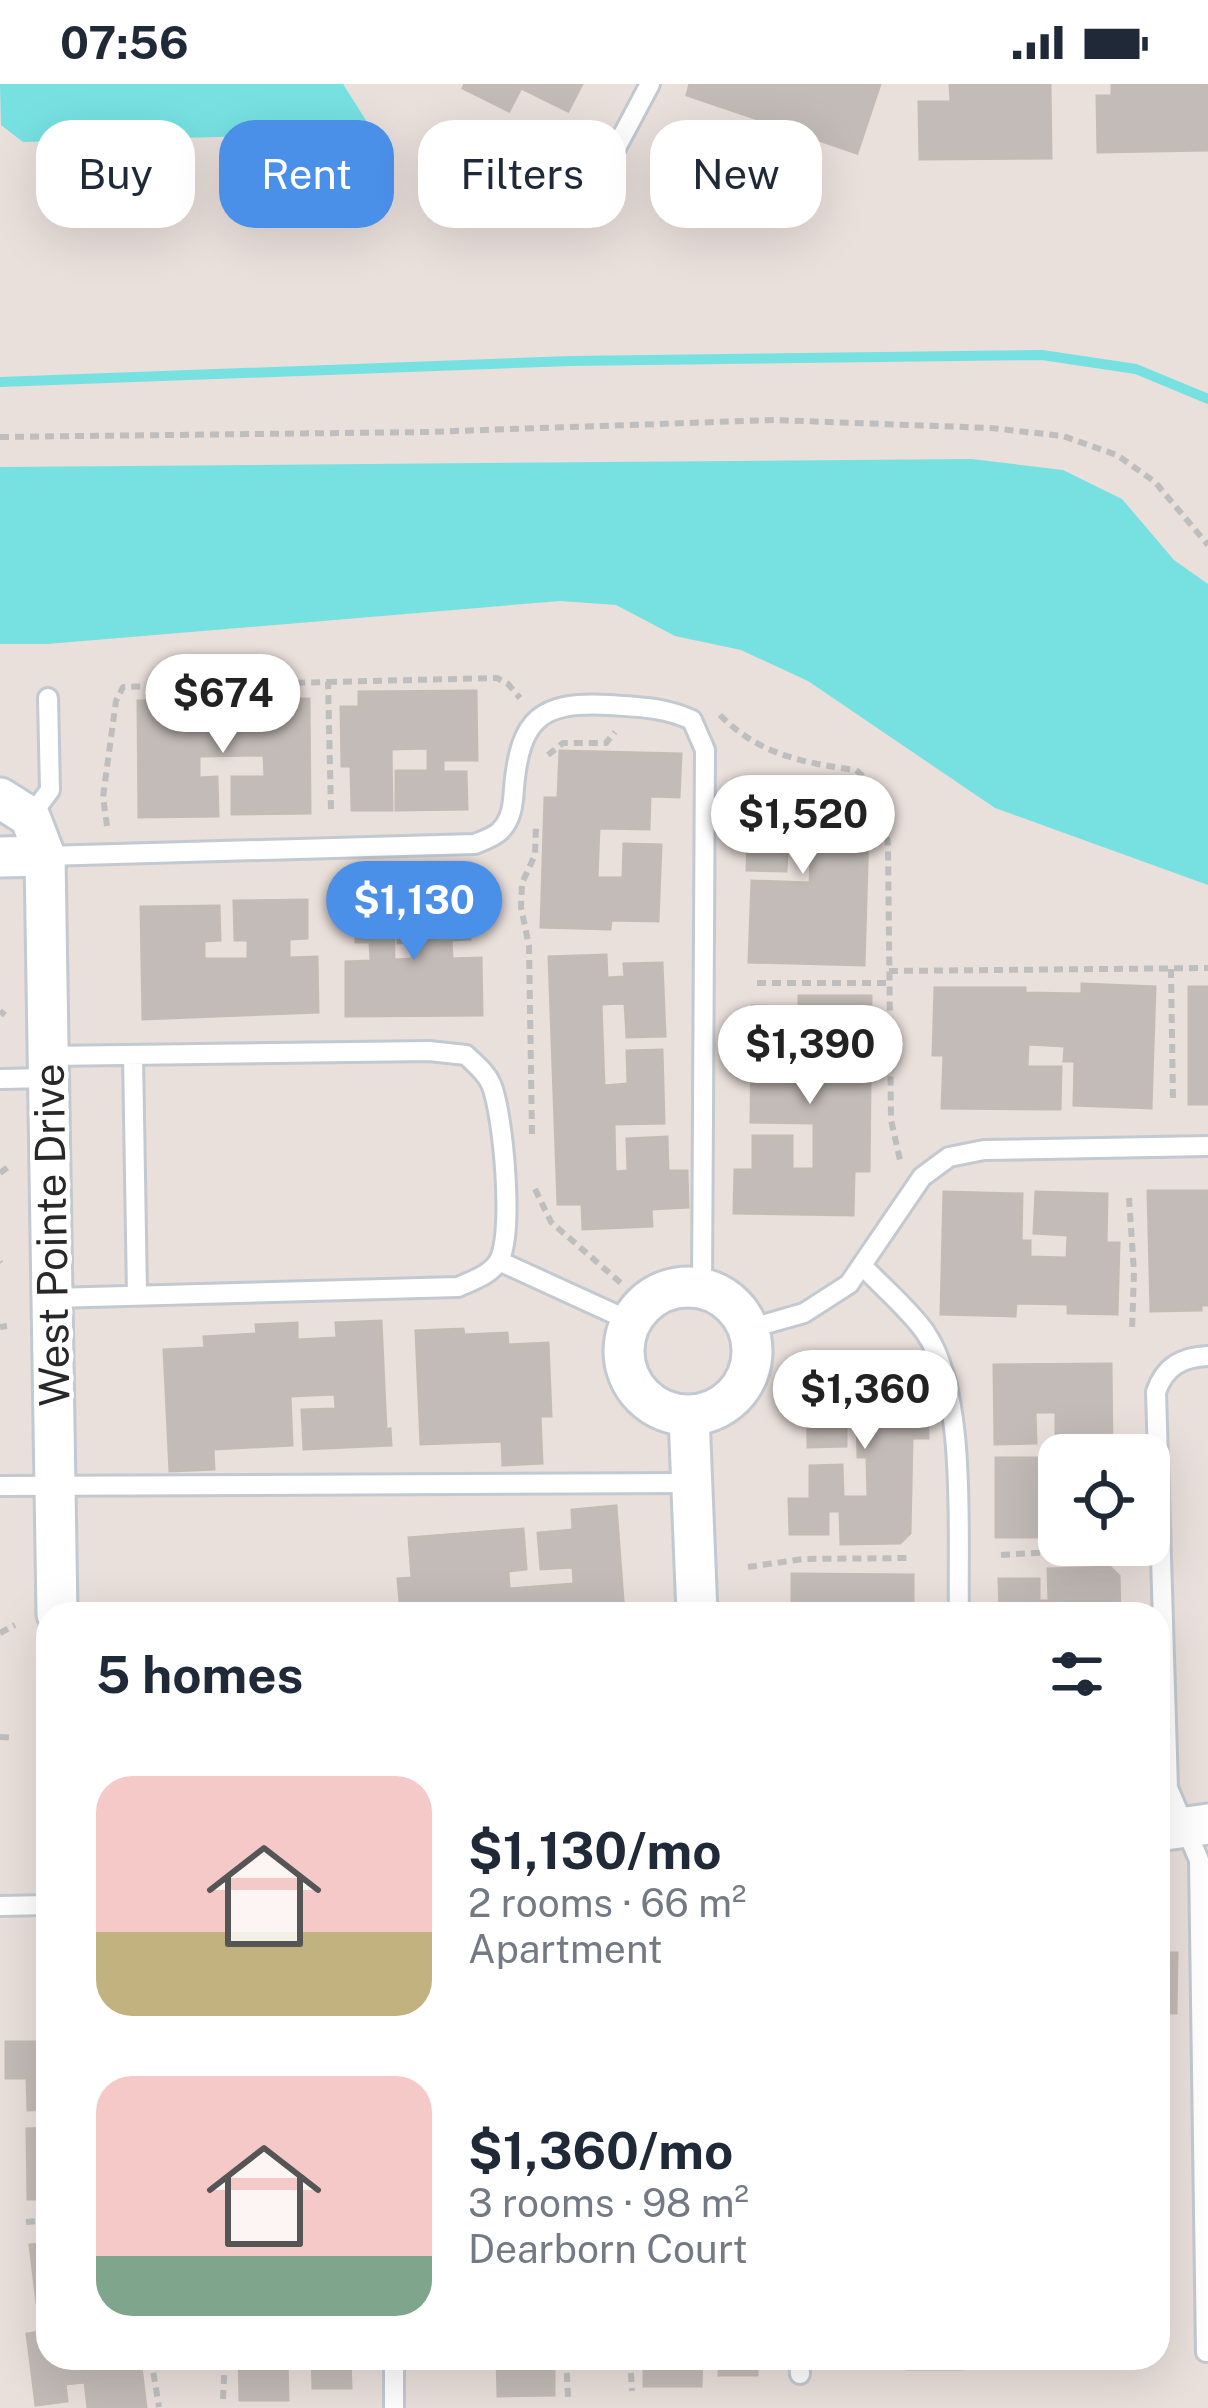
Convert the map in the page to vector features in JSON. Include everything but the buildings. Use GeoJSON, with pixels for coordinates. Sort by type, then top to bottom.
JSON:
{"type":"FeatureCollection","features":[{"type":"Feature","properties":{"kind":"street","name":"West Pointe Drive"},"geometry":{"type":"LineString","coordinates":[[15,808],[45,856],[57,1602]]}},
{"type":"Feature","properties":{"kind":"street"},"geometry":{"type":"LineString","coordinates":[[0,857],[45,856]]}},
{"type":"Feature","properties":{"kind":"street"},"geometry":{"type":"LineString","coordinates":[[674,1288],[702,1289],[726,1299],[748,1329],[752,1349],[741,1387],[727,1401],[689,1415],[653,1405],[628,1376],[627,1304],[674,1288]]}},
{"type":"Feature","properties":{"kind":"street"},"geometry":{"type":"LineString","coordinates":[[689,1415],[697,1602]]}},
{"type":"Feature","properties":{"kind":"lane"},"geometry":{"type":"LineString","coordinates":[[626,129],[650,84]]}},
{"type":"Feature","properties":{"kind":"lane"},"geometry":{"type":"LineString","coordinates":[[15,808],[50,790],[49,698]]}},
{"type":"Feature","properties":{"kind":"lane"},"geometry":{"type":"LineString","coordinates":[[45,856],[475,844],[498,833],[512,813],[517,754],[530,723],[550,709],[578,703],[667,708],[692,720],[705,750],[702,1289]]}},
{"type":"Feature","properties":{"kind":"lane"},"geometry":{"type":"LineString","coordinates":[[0,1079],[133,1055],[430,1051],[466,1055],[488,1077],[497,1100],[507,1225],[499,1262],[458,1287],[52,1298]]}},
{"type":"Feature","properties":{"kind":"lane"},"geometry":{"type":"LineString","coordinates":[[133,1055],[137,1295]]}},
{"type":"Feature","properties":{"kind":"lane"},"geometry":{"type":"LineString","coordinates":[[748,1329],[805,1313],[849,1284],[922,1178],[949,1157],[984,1150],[1208,1146]]}},
{"type":"Feature","properties":{"kind":"lane"},"geometry":{"type":"LineString","coordinates":[[499,1262],[627,1304]]}},
{"type":"Feature","properties":{"kind":"lane"},"geometry":{"type":"LineString","coordinates":[[862,1265],[925,1331],[943,1365],[953,1417],[959,1602]]}},
{"type":"Feature","properties":{"kind":"lane"},"geometry":{"type":"LineString","coordinates":[[1162,1602],[1156,1392],[1160,1379],[1180,1360],[1208,1356]]}},
{"type":"Feature","properties":{"kind":"lane"},"geometry":{"type":"LineString","coordinates":[[0,1486],[692,1484]]}},
{"type":"Feature","properties":{"kind":"lane"},"geometry":{"type":"LineString","coordinates":[[1170,1793],[1199,1860],[1206,2352]]}},
{"type":"Feature","properties":{"kind":"lane"},"geometry":{"type":"LineString","coordinates":[[0,1906],[36,1905]]}},
{"type":"Feature","properties":{"kind":"lane"},"geometry":{"type":"LineString","coordinates":[[394,2370],[394,2408]]}},
{"type":"Feature","properties":{"kind":"path"},"geometry":{"type":"LineString","coordinates":[[0,437],[426,432],[774,420],[991,428],[1063,436],[1117,455],[1155,482],[1208,545]]}},
{"type":"Feature","properties":{"kind":"path"},"geometry":{"type":"LineString","coordinates":[[107,842],[103,797],[112,714],[123,687],[497,678],[541,715]]}},
{"type":"Feature","properties":{"kind":"path"},"geometry":{"type":"LineString","coordinates":[[328,682],[331,810]]}},
{"type":"Feature","properties":{"kind":"path"},"geometry":{"type":"LineString","coordinates":[[707,712],[716,710],[760,747],[781,756],[856,770],[865,777],[886,826],[891,1120],[906,1170]]}},
{"type":"Feature","properties":{"kind":"path"},"geometry":{"type":"LineString","coordinates":[[543,774],[548,754],[563,743],[606,743],[619,727]]}},
{"type":"Feature","properties":{"kind":"path"},"geometry":{"type":"LineString","coordinates":[[532,1142],[529,946],[521,895],[535,855],[537,817]]}},
{"type":"Feature","properties":{"kind":"path"},"geometry":{"type":"LineString","coordinates":[[889,971],[1208,968]]}},
{"type":"Feature","properties":{"kind":"path"},"geometry":{"type":"LineString","coordinates":[[1171,969],[1173,1102]]}},
{"type":"Feature","properties":{"kind":"path"},"geometry":{"type":"LineString","coordinates":[[757,983],[889,983]]}},
{"type":"Feature","properties":{"kind":"path"},"geometry":{"type":"LineString","coordinates":[[534,1178],[551,1222],[627,1304]]}},
{"type":"Feature","properties":{"kind":"path"},"geometry":{"type":"LineString","coordinates":[[1129,1198],[1132,1330]]}},
{"type":"Feature","properties":{"kind":"path"},"geometry":{"type":"LineString","coordinates":[[1001,1555],[1038,1553]]}},
{"type":"Feature","properties":{"kind":"path"},"geometry":{"type":"LineString","coordinates":[[748,1567],[803,1559],[910,1558]]}},
{"type":"Feature","properties":{"kind":"path"},"geometry":{"type":"LineString","coordinates":[[0,1634],[15,1625]]}},
{"type":"Feature","properties":{"kind":"path"},"geometry":{"type":"LineString","coordinates":[[0,1737],[15,1738]]}},
{"type":"Feature","properties":{"kind":"path"},"geometry":{"type":"LineString","coordinates":[[26,2222],[36,2221]]}},
{"type":"Feature","properties":{"kind":"path"},"geometry":{"type":"LineString","coordinates":[[153,2370],[160,2407]]}},
{"type":"Feature","properties":{"kind":"path"},"geometry":{"type":"LineString","coordinates":[[223,2398],[224,2370]]}},
{"type":"Feature","properties":{"kind":"path"},"geometry":{"type":"LineString","coordinates":[[567,2370],[568,2397]]}},
{"type":"Feature","properties":{"kind":"path"},"geometry":{"type":"LineString","coordinates":[[631,2370],[632,2391]]}},
{"type":"Feature","properties":{"kind":"water"},"geometry":{"type":"Polygon","coordinates":[[[0,84],[343,84],[366,120],[219,120],[219,137],[195,138],[195,120],[36,120],[36,142],[23,142],[1,125],[0,84]]]}},
{"type":"Feature","properties":{"kind":"water"},"geometry":{"type":"Polygon","coordinates":[[[971,459],[1063,470],[1122,499],[1174,560],[1208,584],[1208,885],[995,808],[808,681],[741,650],[675,636],[616,605],[560,601],[0,644],[0,467],[971,459]]]}},
{"type":"Feature","properties":{"kind":"waterway"},"geometry":{"type":"LineString","coordinates":[[0,382],[571,361],[1042,355],[1136,369],[1208,399]]}}]}
